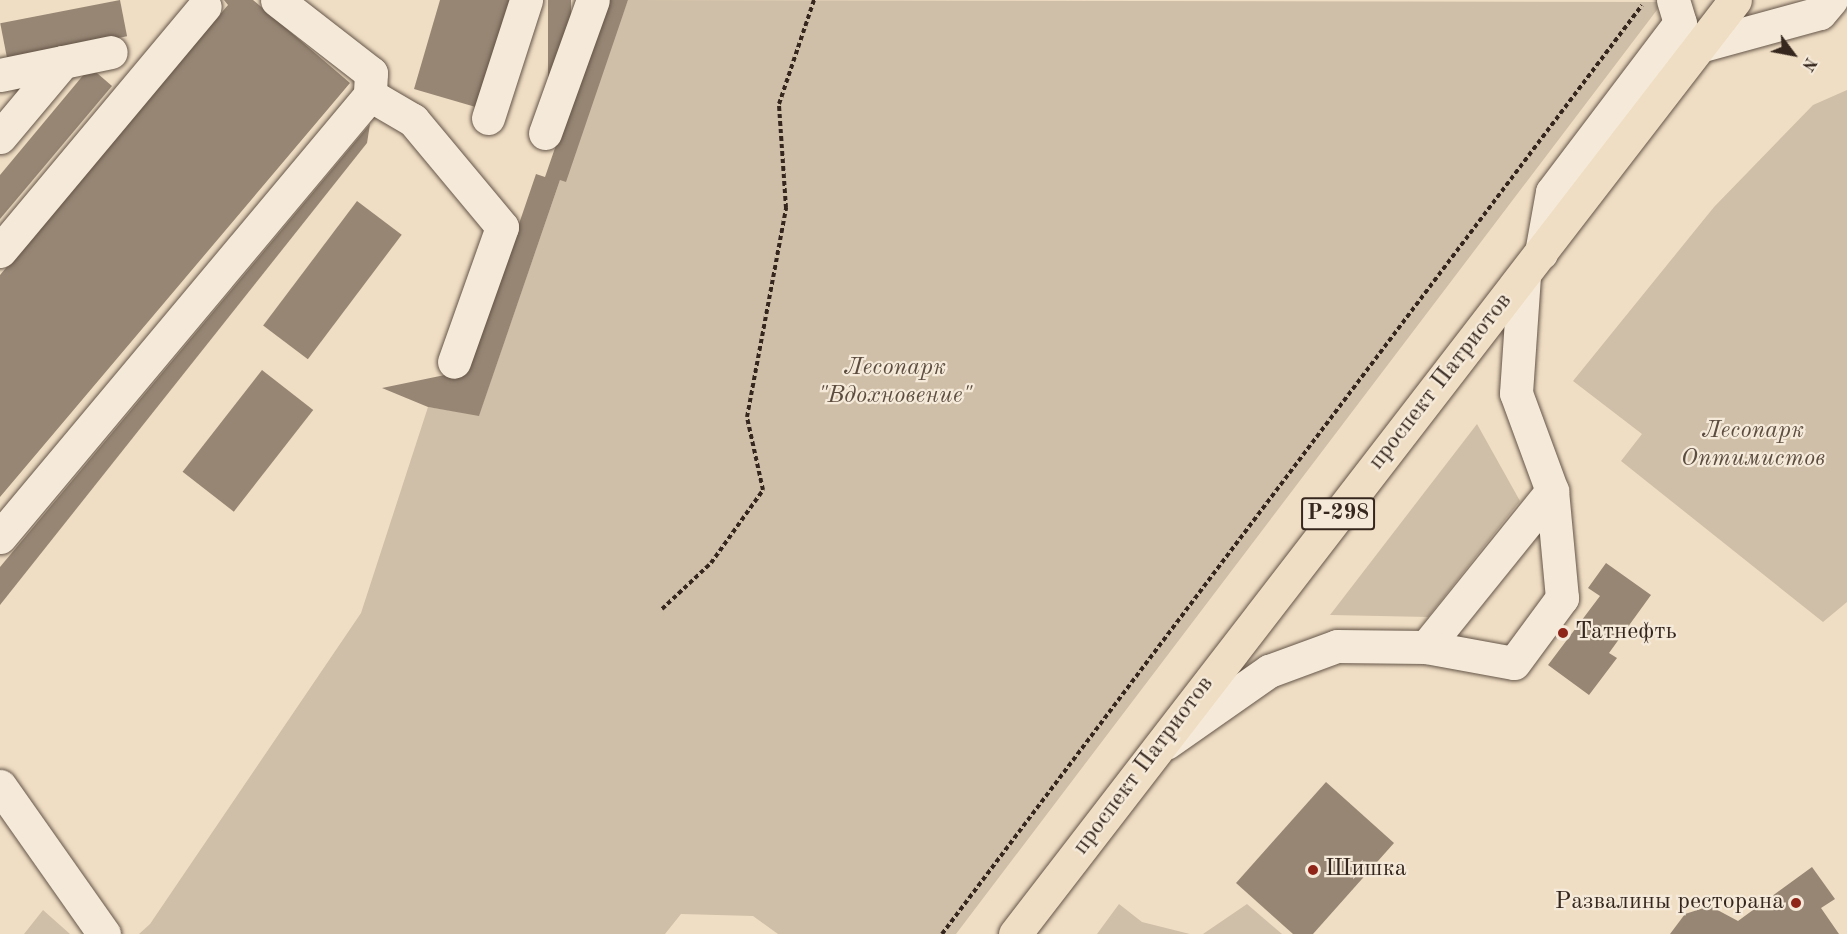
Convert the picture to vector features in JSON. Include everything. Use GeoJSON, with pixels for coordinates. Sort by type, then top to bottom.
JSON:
{"type":"FeatureCollection","features":[{"type":"Feature","properties":{"kind":"highway","name":"проспект Патриотов"},"geometry":{"type":"LineString","coordinates":[[1015,934],[1735,0]]}},
{"type":"Feature","properties":{"kind":"street"},"geometry":{"type":"LineString","coordinates":[[0,537],[370,95],[370,73],[277,0]]}},
{"type":"Feature","properties":{"kind":"street"},"geometry":{"type":"LineString","coordinates":[[488,118],[526,0]]}},
{"type":"Feature","properties":{"kind":"street"},"geometry":{"type":"LineString","coordinates":[[545,133],[593,0]]}},
{"type":"Feature","properties":{"kind":"street"},"geometry":{"type":"LineString","coordinates":[[1153,753],[1269,671],[1337,646],[1426,646],[1514,663],[1562,598],[1552,491],[1516,393],[1532,265],[1552,192],[1680,23],[1673,0]]}},
{"type":"Feature","properties":{"kind":"street"},"geometry":{"type":"LineString","coordinates":[[1699,46],[1820,13],[1831,0]]}},
{"type":"Feature","properties":{"kind":"street"},"geometry":{"type":"LineString","coordinates":[[0,251],[205,6]]}},
{"type":"Feature","properties":{"kind":"street"},"geometry":{"type":"LineString","coordinates":[[0,75],[111,52]]}},
{"type":"Feature","properties":{"kind":"street"},"geometry":{"type":"LineString","coordinates":[[0,138],[63,62]]}},
{"type":"Feature","properties":{"kind":"street"},"geometry":{"type":"LineString","coordinates":[[370,95],[413,120],[502,227],[454,362]]}},
{"type":"Feature","properties":{"kind":"street"},"geometry":{"type":"LineString","coordinates":[[1426,646],[1552,491]]}},
{"type":"Feature","properties":{"kind":"street"},"geometry":{"type":"LineString","coordinates":[[0,786],[104,934]]}},
{"type":"Feature","properties":{"kind":"path"},"geometry":{"type":"LineString","coordinates":[[662,609],[711,563],[763,490],[747,417],[786,208],[779,104],[814,0]]}},
{"type":"Feature","properties":{"kind":"path"},"geometry":{"type":"LineString","coordinates":[[942,934],[1646,0]]}},
{"type":"Feature","properties":{"kind":"green space","name":"Лесопарк \"Вдохновение\""},"geometry":{"type":"Polygon","coordinates":[[[628,0],[1663,2],[956,934],[778,934],[753,916],[681,914],[665,934],[139,934],[150,924],[361,613],[428,407],[479,415],[560,180],[628,0]]]}},
{"type":"Feature","properties":{"kind":"green space","name":"Лесопарк Оптимистов"},"geometry":{"type":"Polygon","coordinates":[[[1847,90],[1847,602],[1823,622],[1621,461],[1642,434],[1573,381],[1714,207],[1813,105],[1847,90]]]}},
{"type":"Feature","properties":{"kind":"green space"},"geometry":{"type":"Polygon","coordinates":[[[1477,424],[1520,501],[1428,617],[1330,615],[1477,424]]]}},
{"type":"Feature","properties":{"kind":"green space"},"geometry":{"type":"Polygon","coordinates":[[[1119,904],[1142,922],[1190,934],[1097,934],[1119,904]]]}},
{"type":"Feature","properties":{"kind":"green space"},"geometry":{"type":"Polygon","coordinates":[[[1247,904],[1282,934],[1203,934],[1247,904]]]}},
{"type":"Feature","properties":{"kind":"green space"},"geometry":{"type":"Polygon","coordinates":[[[43,910],[70,934],[24,934],[43,910]]]}},
{"type":"Feature","properties":{"kind":"building"},"geometry":{"type":"Polygon","coordinates":[[[120,0],[127,36],[7,60],[0,23],[120,0]]]}},
{"type":"Feature","properties":{"kind":"building"},"geometry":{"type":"Polygon","coordinates":[[[224,0],[253,0],[350,83],[0,497],[0,275],[228,5],[224,0]]]}},
{"type":"Feature","properties":{"kind":"building"},"geometry":{"type":"Polygon","coordinates":[[[440,0],[512,0],[479,108],[414,89],[440,0]]]}},
{"type":"Feature","properties":{"kind":"building"},"geometry":{"type":"Polygon","coordinates":[[[548,0],[571,0],[571,140],[548,140],[548,0]]]}},
{"type":"Feature","properties":{"kind":"building"},"geometry":{"type":"Polygon","coordinates":[[[606,0],[628,0],[566,182],[560,180],[479,416],[428,407],[382,388],[469,370],[536,174],[545,177],[606,0]]]}},
{"type":"Feature","properties":{"kind":"building"},"geometry":{"type":"Polygon","coordinates":[[[90,67],[112,86],[0,219],[0,175],[90,67]]]}},
{"type":"Feature","properties":{"kind":"building"},"geometry":{"type":"Polygon","coordinates":[[[370,124],[367,143],[0,605],[0,567],[370,124]]]}},
{"type":"Feature","properties":{"kind":"building"},"geometry":{"type":"Polygon","coordinates":[[[357,201],[402,235],[308,359],[263,326],[357,201]]]}},
{"type":"Feature","properties":{"kind":"building"},"geometry":{"type":"Polygon","coordinates":[[[262,370],[313,410],[234,512],[183,472],[262,370]]]}},
{"type":"Feature","properties":{"kind":"building"},"geometry":{"type":"Polygon","coordinates":[[[1606,563],[1651,595],[1609,653],[1617,658],[1589,695],[1548,665],[1600,596],[1588,588],[1606,563]]]}},
{"type":"Feature","properties":{"kind":"building"},"geometry":{"type":"Polygon","coordinates":[[[1326,782],[1394,843],[1313,934],[1293,934],[1236,883],[1326,782]]]}},
{"type":"Feature","properties":{"kind":"building","name":"Развалины ресторана"},"geometry":{"type":"Polygon","coordinates":[[[1812,867],[1835,899],[1821,908],[1839,934],[1670,934],[1685,914],[1710,906],[1738,921],[1812,867]]]}},
{"type":"Feature","properties":{"kind":"place","name":"Татнефть"},"geometry":{"type":"Point","coordinates":[1563,633]}},
{"type":"Feature","properties":{"kind":"place","name":"Шишка"},"geometry":{"type":"Point","coordinates":[1313,870]}},
{"type":"Feature","properties":{"kind":"place","name":"Развалины ресторана"},"geometry":{"type":"Point","coordinates":[1796,903]}}]}
